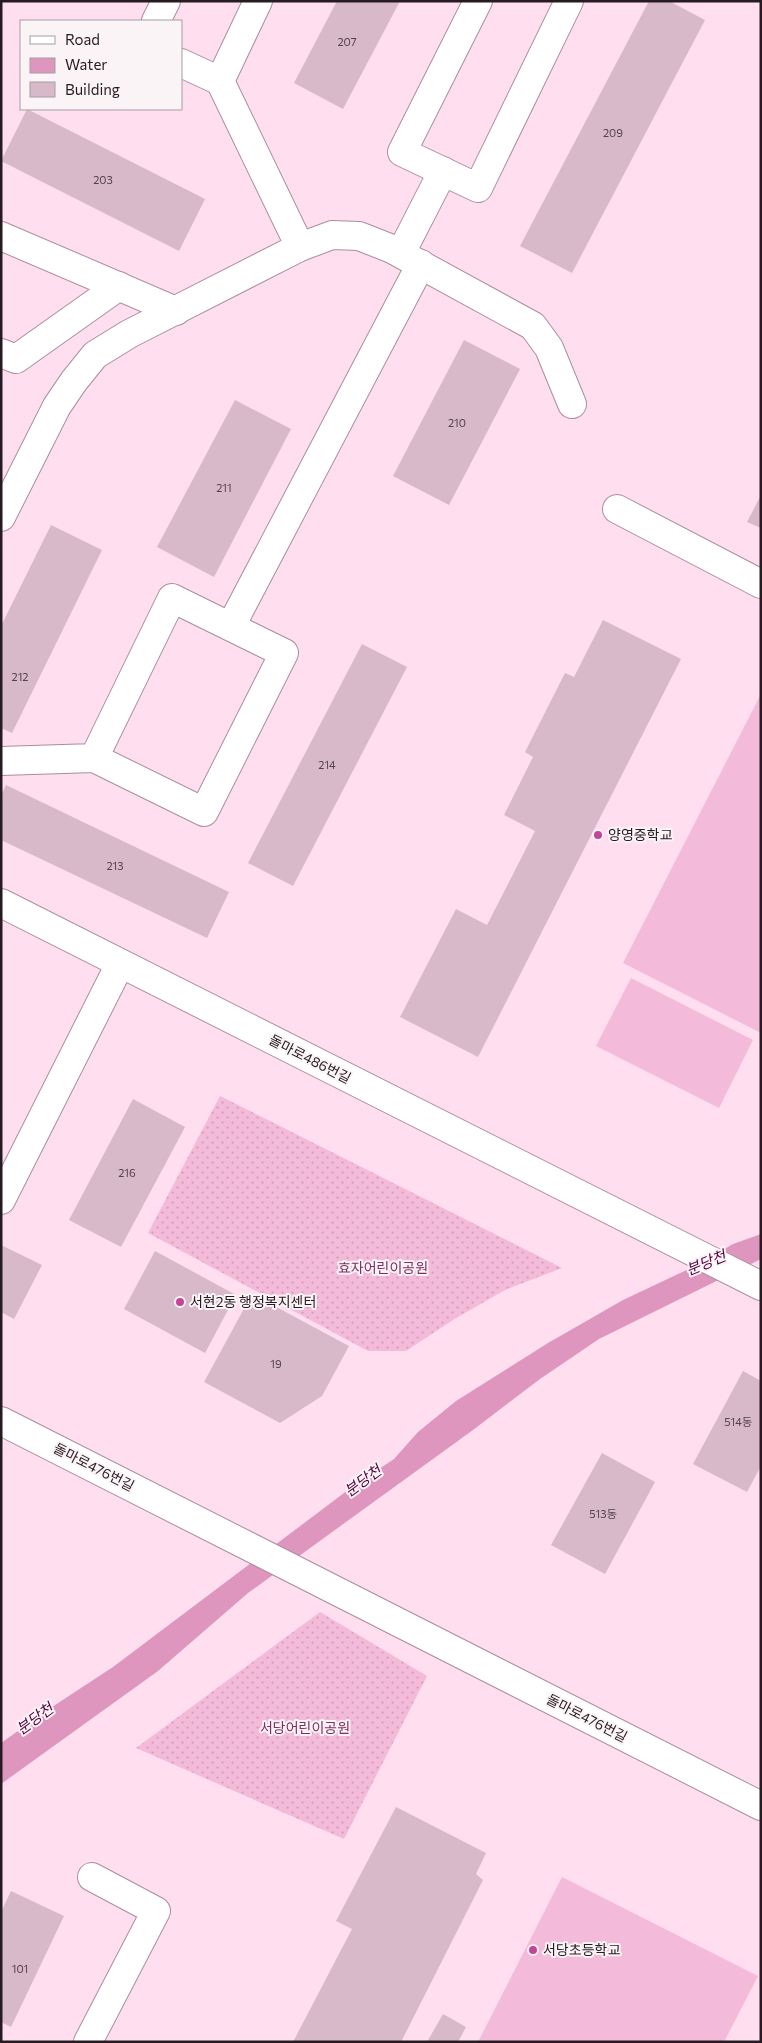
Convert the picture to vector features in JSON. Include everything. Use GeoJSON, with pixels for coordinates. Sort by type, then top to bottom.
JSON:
{"type":"FeatureCollection","features":[{"type":"Feature","properties":{"kind":"street"},"geometry":{"type":"LineString","coordinates":[[156,20],[166,1]]}},
{"type":"Feature","properties":{"kind":"street"},"geometry":{"type":"LineString","coordinates":[[220,81],[258,1]]}},
{"type":"Feature","properties":{"kind":"street"},"geometry":{"type":"LineString","coordinates":[[478,1],[402,152],[478,188],[569,1]]}},
{"type":"Feature","properties":{"kind":"street"},"geometry":{"type":"LineString","coordinates":[[182,63],[220,81],[300,247]]}},
{"type":"Feature","properties":{"kind":"street"},"geometry":{"type":"LineString","coordinates":[[231,626],[411,259],[443,171]]}},
{"type":"Feature","properties":{"kind":"street"},"geometry":{"type":"LineString","coordinates":[[1,517],[57,406],[95,355],[129,334],[300,247],[332,235],[359,236],[411,259],[533,326],[549,348],[572,404]]}},
{"type":"Feature","properties":{"kind":"street"},"geometry":{"type":"LineString","coordinates":[[1,236],[176,310]]}},
{"type":"Feature","properties":{"kind":"street"},"geometry":{"type":"LineString","coordinates":[[1,353],[16,359],[119,286]]}},
{"type":"Feature","properties":{"kind":"street"},"geometry":{"type":"LineString","coordinates":[[617,508],[761,584]]}},
{"type":"Feature","properties":{"kind":"street"},"geometry":{"type":"LineString","coordinates":[[1,761],[94,758],[204,812],[284,653],[172,598],[94,758]]}},
{"type":"Feature","properties":{"kind":"street","name":"돌마로486번길"},"geometry":{"type":"LineString","coordinates":[[4,911],[120,964],[761,1286]]}},
{"type":"Feature","properties":{"kind":"street"},"geometry":{"type":"LineString","coordinates":[[1,1200],[120,964]]}},
{"type":"Feature","properties":{"kind":"street","name":"돌마로476번길"},"geometry":{"type":"LineString","coordinates":[[1,1421],[761,1806]]}},
{"type":"Feature","properties":{"kind":"street"},"geometry":{"type":"LineString","coordinates":[[88,2042],[156,1911],[92,1877]]}},
{"type":"Feature","properties":{"kind":"green space"},"geometry":{"type":"Polygon","coordinates":[[[761,694],[761,1033],[623,963],[761,694]]]}},
{"type":"Feature","properties":{"kind":"green space"},"geometry":{"type":"Polygon","coordinates":[[[631,978],[753,1040],[719,1108],[596,1046],[631,978]]]}},
{"type":"Feature","properties":{"kind":"green space","name":"효자어린이공원"},"geometry":{"type":"Polygon","coordinates":[[[220,1096],[562,1268],[505,1290],[456,1318],[406,1351],[368,1351],[148,1233],[220,1096]]]}},
{"type":"Feature","properties":{"kind":"green space","name":"서당어린이공원"},"geometry":{"type":"Polygon","coordinates":[[[320,1612],[427,1676],[344,1839],[136,1748],[320,1612]]]}},
{"type":"Feature","properties":{"kind":"green space"},"geometry":{"type":"Polygon","coordinates":[[[562,1877],[758,1976],[724,2042],[478,2042],[562,1877]]]}},
{"type":"Feature","properties":{"kind":"water","name":"분당천"},"geometry":{"type":"Polygon","coordinates":[[[761,1234],[761,1259],[599,1339],[540,1379],[473,1430],[248,1593],[158,1671],[1,1784],[1,1743],[113,1667],[352,1487],[394,1459],[418,1432],[456,1401],[548,1343],[623,1300],[695,1266],[733,1244],[761,1234]]]}},
{"type":"Feature","properties":{"kind":"building"},"geometry":{"type":"Polygon","coordinates":[[[337,1],[400,1],[343,109],[294,83],[337,1]]]}},
{"type":"Feature","properties":{"kind":"building"},"geometry":{"type":"Polygon","coordinates":[[[649,1],[669,1],[705,20],[572,273],[520,246],[649,1]]]}},
{"type":"Feature","properties":{"kind":"building"},"geometry":{"type":"Polygon","coordinates":[[[26,110],[29,110],[205,199],[179,251],[1,161],[26,110]]]}},
{"type":"Feature","properties":{"kind":"building"},"geometry":{"type":"Polygon","coordinates":[[[464,340],[520,369],[449,505],[393,476],[464,340]]]}},
{"type":"Feature","properties":{"kind":"building"},"geometry":{"type":"Polygon","coordinates":[[[235,400],[291,429],[214,577],[157,547],[235,400]]]}},
{"type":"Feature","properties":{"kind":"building"},"geometry":{"type":"Polygon","coordinates":[[[761,495],[761,528],[747,522],[761,495]]]}},
{"type":"Feature","properties":{"kind":"building"},"geometry":{"type":"Polygon","coordinates":[[[51,525],[102,550],[12,733],[1,728],[1,626],[51,525]]]}},
{"type":"Feature","properties":{"kind":"building"},"geometry":{"type":"Polygon","coordinates":[[[603,620],[681,659],[478,1057],[400,1017],[456,909],[487,925],[535,831],[504,815],[533,757],[525,752],[565,673],[574,677],[603,620]]]}},
{"type":"Feature","properties":{"kind":"building"},"geometry":{"type":"Polygon","coordinates":[[[362,644],[407,667],[293,886],[248,863],[362,644]]]}},
{"type":"Feature","properties":{"kind":"building"},"geometry":{"type":"Polygon","coordinates":[[[6,785],[229,892],[207,938],[1,840],[1,796],[6,785]]]}},
{"type":"Feature","properties":{"kind":"building"},"geometry":{"type":"Polygon","coordinates":[[[133,1099],[185,1127],[121,1247],[69,1220],[133,1099]]]}},
{"type":"Feature","properties":{"kind":"building"},"geometry":{"type":"Polygon","coordinates":[[[1,1245],[42,1265],[14,1319],[1,1312],[1,1245]]]}},
{"type":"Feature","properties":{"kind":"building","name":"서현2동 행정복지센터"},"geometry":{"type":"Polygon","coordinates":[[[155,1251],[236,1295],[205,1353],[124,1309],[155,1251]]]}},
{"type":"Feature","properties":{"kind":"building"},"geometry":{"type":"Polygon","coordinates":[[[252,1294],[349,1346],[322,1396],[280,1423],[204,1382],[252,1294]]]}},
{"type":"Feature","properties":{"kind":"building"},"geometry":{"type":"Polygon","coordinates":[[[743,1371],[761,1381],[761,1466],[747,1492],[693,1464],[743,1371]]]}},
{"type":"Feature","properties":{"kind":"building"},"geometry":{"type":"Polygon","coordinates":[[[602,1453],[655,1482],[605,1574],[551,1545],[602,1453]]]}},
{"type":"Feature","properties":{"kind":"building"},"geometry":{"type":"Polygon","coordinates":[[[396,1807],[486,1853],[476,1874],[483,1880],[401,2042],[293,2042],[352,1929],[336,1921],[396,1807]]]}},
{"type":"Feature","properties":{"kind":"building"},"geometry":{"type":"Polygon","coordinates":[[[11,1891],[64,1916],[11,2027],[1,2022],[1,1912],[11,1891]]]}},
{"type":"Feature","properties":{"kind":"building"},"geometry":{"type":"Polygon","coordinates":[[[443,2014],[466,2027],[458,2042],[427,2042],[443,2014]]]}},
{"type":"Feature","properties":{"kind":"place","name":"양영중학교"},"geometry":{"type":"Point","coordinates":[598,835]}},
{"type":"Feature","properties":{"kind":"place","name":"서현2동 행정복지센터"},"geometry":{"type":"Point","coordinates":[180,1302]}},
{"type":"Feature","properties":{"kind":"place","name":"서당초등학교"},"geometry":{"type":"Point","coordinates":[533,1950]}}]}
